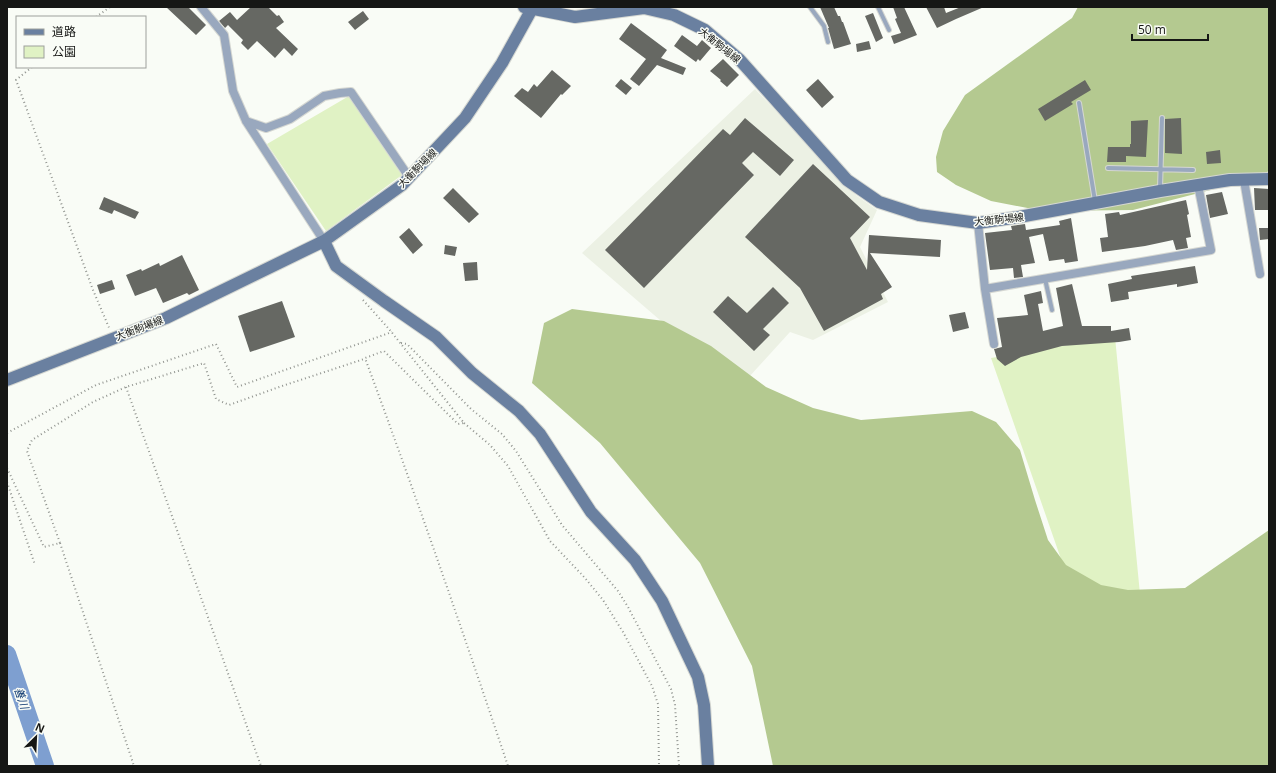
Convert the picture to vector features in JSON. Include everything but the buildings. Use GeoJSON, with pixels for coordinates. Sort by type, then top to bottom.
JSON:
{"type":"FeatureCollection","features":[{"type":"Feature","properties":{"kind":"main road","name":"大衡駒場線"},"geometry":{"type":"LineString","coordinates":[[7,380],[166,318],[324,241],[402,185],[465,118],[502,63],[529,8],[575,17],[601,10],[645,7],[674,15],[705,30],[740,59],[847,180],[879,202],[919,215],[978,223],[1230,180],[1269,179]]}},
{"type":"Feature","properties":{"kind":"main road"},"geometry":{"type":"LineString","coordinates":[[324,241],[336,266],[436,337],[472,373],[519,411],[540,434],[591,512],[635,560],[662,601],[698,677],[704,705],[708,766]]}},
{"type":"Feature","properties":{"kind":"street"},"geometry":{"type":"LineString","coordinates":[[201,7],[224,35],[233,91],[246,121],[324,241]]}},
{"type":"Feature","properties":{"kind":"street"},"geometry":{"type":"LineString","coordinates":[[246,121],[266,128],[290,119],[324,96],[351,92],[409,178]]}},
{"type":"Feature","properties":{"kind":"street"},"geometry":{"type":"LineString","coordinates":[[1244,180],[1260,274]]}},
{"type":"Feature","properties":{"kind":"street"},"geometry":{"type":"LineString","coordinates":[[985,289],[1211,250],[1198,185]]}},
{"type":"Feature","properties":{"kind":"street"},"geometry":{"type":"LineString","coordinates":[[978,223],[985,289],[994,344]]}},
{"type":"Feature","properties":{"kind":"lane"},"geometry":{"type":"LineString","coordinates":[[810,7],[824,26],[828,42]]}},
{"type":"Feature","properties":{"kind":"lane"},"geometry":{"type":"LineString","coordinates":[[878,7],[889,30]]}},
{"type":"Feature","properties":{"kind":"lane"},"geometry":{"type":"LineString","coordinates":[[1079,103],[1096,203]]}},
{"type":"Feature","properties":{"kind":"lane"},"geometry":{"type":"LineString","coordinates":[[1160,191],[1162,118]]}},
{"type":"Feature","properties":{"kind":"lane"},"geometry":{"type":"LineString","coordinates":[[1108,168],[1193,170]]}},
{"type":"Feature","properties":{"kind":"lane"},"geometry":{"type":"LineString","coordinates":[[1045,279],[1052,310]]}},
{"type":"Feature","properties":{"kind":"path"},"geometry":{"type":"LineString","coordinates":[[97,16],[110,7]]}},
{"type":"Feature","properties":{"kind":"path"},"geometry":{"type":"LineString","coordinates":[[31,68],[16,80],[93,290],[114,338]]}},
{"type":"Feature","properties":{"kind":"path"},"geometry":{"type":"LineString","coordinates":[[358,295],[392,332],[464,423],[490,446],[508,466],[550,541],[598,594],[623,632],[652,686],[658,704],[659,766]]}},
{"type":"Feature","properties":{"kind":"path"},"geometry":{"type":"LineString","coordinates":[[7,433],[96,385],[216,344],[237,387],[392,332]]}},
{"type":"Feature","properties":{"kind":"path"},"geometry":{"type":"LineString","coordinates":[[401,343],[407,344],[471,409],[502,434],[516,451],[562,525],[618,591],[671,689],[675,705],[679,766]]}},
{"type":"Feature","properties":{"kind":"path"},"geometry":{"type":"LineString","coordinates":[[134,766],[60,543],[30,463],[27,451],[32,440],[93,402],[126,387],[204,363],[216,399],[229,405],[384,351],[458,424],[464,423]]}},
{"type":"Feature","properties":{"kind":"path"},"geometry":{"type":"LineString","coordinates":[[365,358],[412,484],[508,766]]}},
{"type":"Feature","properties":{"kind":"path"},"geometry":{"type":"LineString","coordinates":[[126,387],[261,766]]}},
{"type":"Feature","properties":{"kind":"path"},"geometry":{"type":"LineString","coordinates":[[7,468],[44,547],[60,543]]}},
{"type":"Feature","properties":{"kind":"path"},"geometry":{"type":"LineString","coordinates":[[7,482],[35,565]]}},
{"type":"Feature","properties":{"kind":"shaded area"},"geometry":{"type":"Polygon","coordinates":[[[755,89],[857,196],[877,210],[860,247],[888,302],[813,340],[790,332],[739,388],[582,253],[755,89]]]}},
{"type":"Feature","properties":{"kind":"green space"},"geometry":{"type":"Polygon","coordinates":[[[1078,7],[1269,7],[1269,171],[1253,179],[1133,210],[1043,211],[991,201],[956,185],[937,172],[936,157],[943,131],[965,95],[1072,18],[1078,7]]]}},
{"type":"Feature","properties":{"kind":"green space"},"geometry":{"type":"Polygon","coordinates":[[[349,96],[402,175],[326,231],[267,144],[349,96]]]}},
{"type":"Feature","properties":{"kind":"green space"},"geometry":{"type":"Polygon","coordinates":[[[572,309],[664,321],[711,346],[766,387],[813,408],[861,420],[972,411],[996,422],[1020,450],[1048,540],[1066,565],[1101,585],[1128,590],[1185,588],[1269,530],[1269,766],[773,766],[752,666],[700,563],[600,443],[532,383],[544,323],[572,309]]]}},
{"type":"Feature","properties":{"kind":"green space"},"geometry":{"type":"Polygon","coordinates":[[[1115,337],[1140,594],[1077,605],[991,358],[1115,337]]]}},
{"type":"Feature","properties":{"kind":"waterway","name":"善川"},"geometry":{"type":"LineString","coordinates":[[7,654],[45,766]]}}]}
